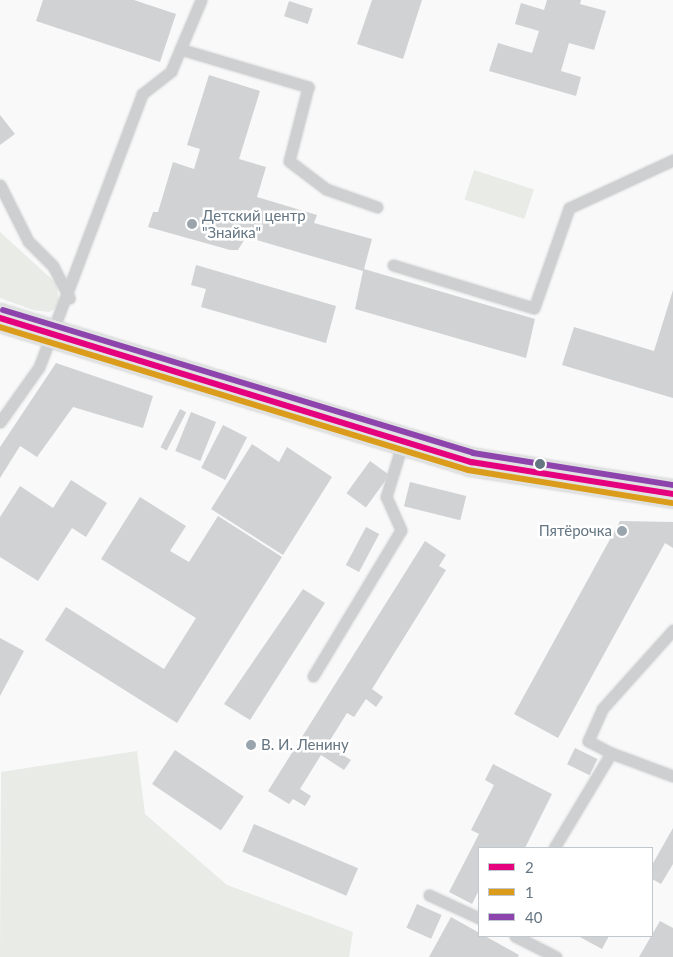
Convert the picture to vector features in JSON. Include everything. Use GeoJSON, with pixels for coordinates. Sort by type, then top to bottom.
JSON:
{"type":"FeatureCollection","features":[{"type":"Feature","properties":{"kind":"main road"},"geometry":{"type":"LineString","coordinates":[[0,318],[52,337],[403,442],[500,469],[673,494]]}},
{"type":"Feature","properties":{"kind":"lane"},"geometry":{"type":"LineString","coordinates":[[0,422],[40,368],[69,298],[142,94],[171,71],[201,0]]}},
{"type":"Feature","properties":{"kind":"lane"},"geometry":{"type":"LineString","coordinates":[[180,49],[308,87],[289,161],[326,189],[377,207]]}},
{"type":"Feature","properties":{"kind":"lane"},"geometry":{"type":"LineString","coordinates":[[393,266],[534,308],[569,208],[673,160]]}},
{"type":"Feature","properties":{"kind":"lane"},"geometry":{"type":"LineString","coordinates":[[0,185],[28,241],[53,266],[69,298]]}},
{"type":"Feature","properties":{"kind":"lane"},"geometry":{"type":"LineString","coordinates":[[313,676],[401,530],[386,497],[403,442]]}},
{"type":"Feature","properties":{"kind":"lane"},"geometry":{"type":"LineString","coordinates":[[673,630],[602,709],[588,741],[611,753],[673,776]]}},
{"type":"Feature","properties":{"kind":"lane"},"geometry":{"type":"LineString","coordinates":[[555,847],[611,753]]}},
{"type":"Feature","properties":{"kind":"lane"},"geometry":{"type":"LineString","coordinates":[[429,895],[478,918]]}},
{"type":"Feature","properties":{"kind":"lane"},"geometry":{"type":"LineString","coordinates":[[518,937],[556,957]]}},
{"type":"Feature","properties":{"kind":"shaded area"},"geometry":{"type":"Polygon","coordinates":[[[474,170],[534,189],[524,219],[464,199],[474,170]]]}},
{"type":"Feature","properties":{"kind":"shaded area"},"geometry":{"type":"Polygon","coordinates":[[[0,232],[56,283],[60,306],[49,312],[33,310],[0,298],[0,232]]]}},
{"type":"Feature","properties":{"kind":"shaded area"},"geometry":{"type":"Polygon","coordinates":[[[137,751],[145,814],[227,885],[353,932],[349,957],[0,957],[1,772],[137,751]]]}},
{"type":"Feature","properties":{"kind":"building"},"geometry":{"type":"Polygon","coordinates":[[[43,0],[134,0],[176,14],[160,62],[36,21],[43,0]]]}},
{"type":"Feature","properties":{"kind":"building"},"geometry":{"type":"Polygon","coordinates":[[[372,0],[422,0],[403,59],[357,44],[372,0]]]}},
{"type":"Feature","properties":{"kind":"building"},"geometry":{"type":"Polygon","coordinates":[[[547,0],[581,0],[580,4],[606,11],[594,50],[569,43],[561,71],[581,77],[576,96],[489,71],[498,43],[532,53],[539,31],[515,24],[521,3],[544,10],[547,0]]]}},
{"type":"Feature","properties":{"kind":"building"},"geometry":{"type":"Polygon","coordinates":[[[289,1],[313,9],[308,24],[284,16],[289,1]]]}},
{"type":"Feature","properties":{"kind":"building"},"geometry":{"type":"Polygon","coordinates":[[[209,75],[260,91],[239,159],[266,167],[257,197],[317,215],[314,223],[372,239],[364,269],[535,319],[526,358],[355,309],[363,271],[246,237],[238,250],[230,250],[148,227],[153,212],[158,212],[173,162],[194,169],[200,149],[187,145],[209,75]]]}},
{"type":"Feature","properties":{"kind":"building"},"geometry":{"type":"Polygon","coordinates":[[[0,115],[15,134],[0,145],[0,115]]]}},
{"type":"Feature","properties":{"kind":"building"},"geometry":{"type":"Polygon","coordinates":[[[196,265],[336,306],[326,343],[201,307],[206,289],[191,285],[196,265]]]}},
{"type":"Feature","properties":{"kind":"building"},"geometry":{"type":"Polygon","coordinates":[[[673,290],[673,398],[562,365],[574,327],[654,351],[673,290]]]}},
{"type":"Feature","properties":{"kind":"building"},"geometry":{"type":"Polygon","coordinates":[[[56,363],[153,396],[143,428],[73,407],[37,457],[20,446],[0,478],[0,447],[56,363]]]}},
{"type":"Feature","properties":{"kind":"building"},"geometry":{"type":"Polygon","coordinates":[[[180,409],[186,412],[167,450],[160,447],[180,409]]]}},
{"type":"Feature","properties":{"kind":"building"},"geometry":{"type":"Polygon","coordinates":[[[191,412],[216,422],[200,461],[175,451],[191,412]]]}},
{"type":"Feature","properties":{"kind":"building"},"geometry":{"type":"Polygon","coordinates":[[[223,425],[247,437],[225,480],[201,468],[223,425]]]}},
{"type":"Feature","properties":{"kind":"building"},"geometry":{"type":"Polygon","coordinates":[[[252,444],[279,462],[287,447],[332,477],[283,555],[211,509],[252,444]]]}},
{"type":"Feature","properties":{"kind":"building"},"geometry":{"type":"Polygon","coordinates":[[[370,461],[389,475],[366,507],[346,493],[370,461]]]}},
{"type":"Feature","properties":{"kind":"building"},"geometry":{"type":"Polygon","coordinates":[[[71,480],[107,503],[86,537],[72,528],[38,581],[0,557],[0,517],[20,486],[53,508],[71,480]]]}},
{"type":"Feature","properties":{"kind":"building"},"geometry":{"type":"Polygon","coordinates":[[[410,482],[466,496],[460,520],[404,506],[410,482]]]}},
{"type":"Feature","properties":{"kind":"building"},"geometry":{"type":"Polygon","coordinates":[[[140,497],[186,526],[170,551],[189,562],[218,516],[282,557],[177,723],[45,640],[66,607],[164,669],[196,618],[101,559],[140,497]]]}},
{"type":"Feature","properties":{"kind":"building"},"geometry":{"type":"Polygon","coordinates":[[[620,521],[673,522],[673,548],[665,543],[558,738],[514,714],[620,521]]]}},
{"type":"Feature","properties":{"kind":"building"},"geometry":{"type":"Polygon","coordinates":[[[366,527],[379,534],[359,572],[346,565],[366,527]]]}},
{"type":"Feature","properties":{"kind":"building"},"geometry":{"type":"Polygon","coordinates":[[[425,541],[446,555],[439,566],[446,570],[372,689],[383,697],[376,707],[366,699],[354,717],[347,713],[327,745],[351,760],[344,770],[321,755],[300,789],[311,796],[305,806],[293,799],[289,804],[268,791],[425,541]]]}},
{"type":"Feature","properties":{"kind":"building"},"geometry":{"type":"Polygon","coordinates":[[[303,589],[325,603],[250,720],[224,704],[303,589]]]}},
{"type":"Feature","properties":{"kind":"building"},"geometry":{"type":"Polygon","coordinates":[[[0,638],[24,651],[0,696],[0,638]]]}},
{"type":"Feature","properties":{"kind":"building"},"geometry":{"type":"Polygon","coordinates":[[[575,748],[597,759],[590,775],[567,764],[575,748]]]}},
{"type":"Feature","properties":{"kind":"building"},"geometry":{"type":"Polygon","coordinates":[[[175,750],[244,796],[221,830],[152,784],[175,750]]]}},
{"type":"Feature","properties":{"kind":"building"},"geometry":{"type":"Polygon","coordinates":[[[493,764],[552,794],[526,847],[478,847],[478,892],[472,904],[449,892],[479,834],[471,830],[494,785],[485,780],[493,764]]]}},
{"type":"Feature","properties":{"kind":"building"},"geometry":{"type":"Polygon","coordinates":[[[254,824],[358,868],[346,896],[242,852],[254,824]]]}},
{"type":"Feature","properties":{"kind":"building"},"geometry":{"type":"Polygon","coordinates":[[[673,828],[673,864],[661,884],[653,880],[653,863],[673,828]]]}},
{"type":"Feature","properties":{"kind":"building"},"geometry":{"type":"Polygon","coordinates":[[[417,904],[442,915],[431,939],[406,928],[417,904]]]}},
{"type":"Feature","properties":{"kind":"building"},"geometry":{"type":"Polygon","coordinates":[[[451,917],[478,932],[478,937],[487,937],[519,955],[518,957],[429,957],[451,917]]]}},
{"type":"Feature","properties":{"kind":"building"},"geometry":{"type":"Polygon","coordinates":[[[660,921],[673,928],[673,957],[639,957],[651,937],[653,937],[653,933],[660,921]]]}},
{"type":"Feature","properties":{"kind":"building"},"geometry":{"type":"Polygon","coordinates":[[[580,937],[608,937],[602,949],[580,937]]]}},
{"type":"Feature","properties":{"kind":"transit line","name":"40"},"geometry":{"type":"LineString","coordinates":[[3,310],[473,453],[673,485]]}},
{"type":"Feature","properties":{"kind":"transit line","name":"2"},"geometry":{"type":"LineString","coordinates":[[0,318],[471,462],[673,494]]}},
{"type":"Feature","properties":{"kind":"transit line","name":"1"},"geometry":{"type":"LineString","coordinates":[[0,327],[468,470],[672,503]]}},
{"type":"Feature","properties":{"kind":"place","name":"Детский центр \"Знайка\""},"geometry":{"type":"Point","coordinates":[192,224]}},
{"type":"Feature","properties":{"kind":"place","name":"Пятёрочка"},"geometry":{"type":"Point","coordinates":[622,531]}},
{"type":"Feature","properties":{"kind":"place","name":"В. И. Ленину"},"geometry":{"type":"Point","coordinates":[251,745]}}]}
